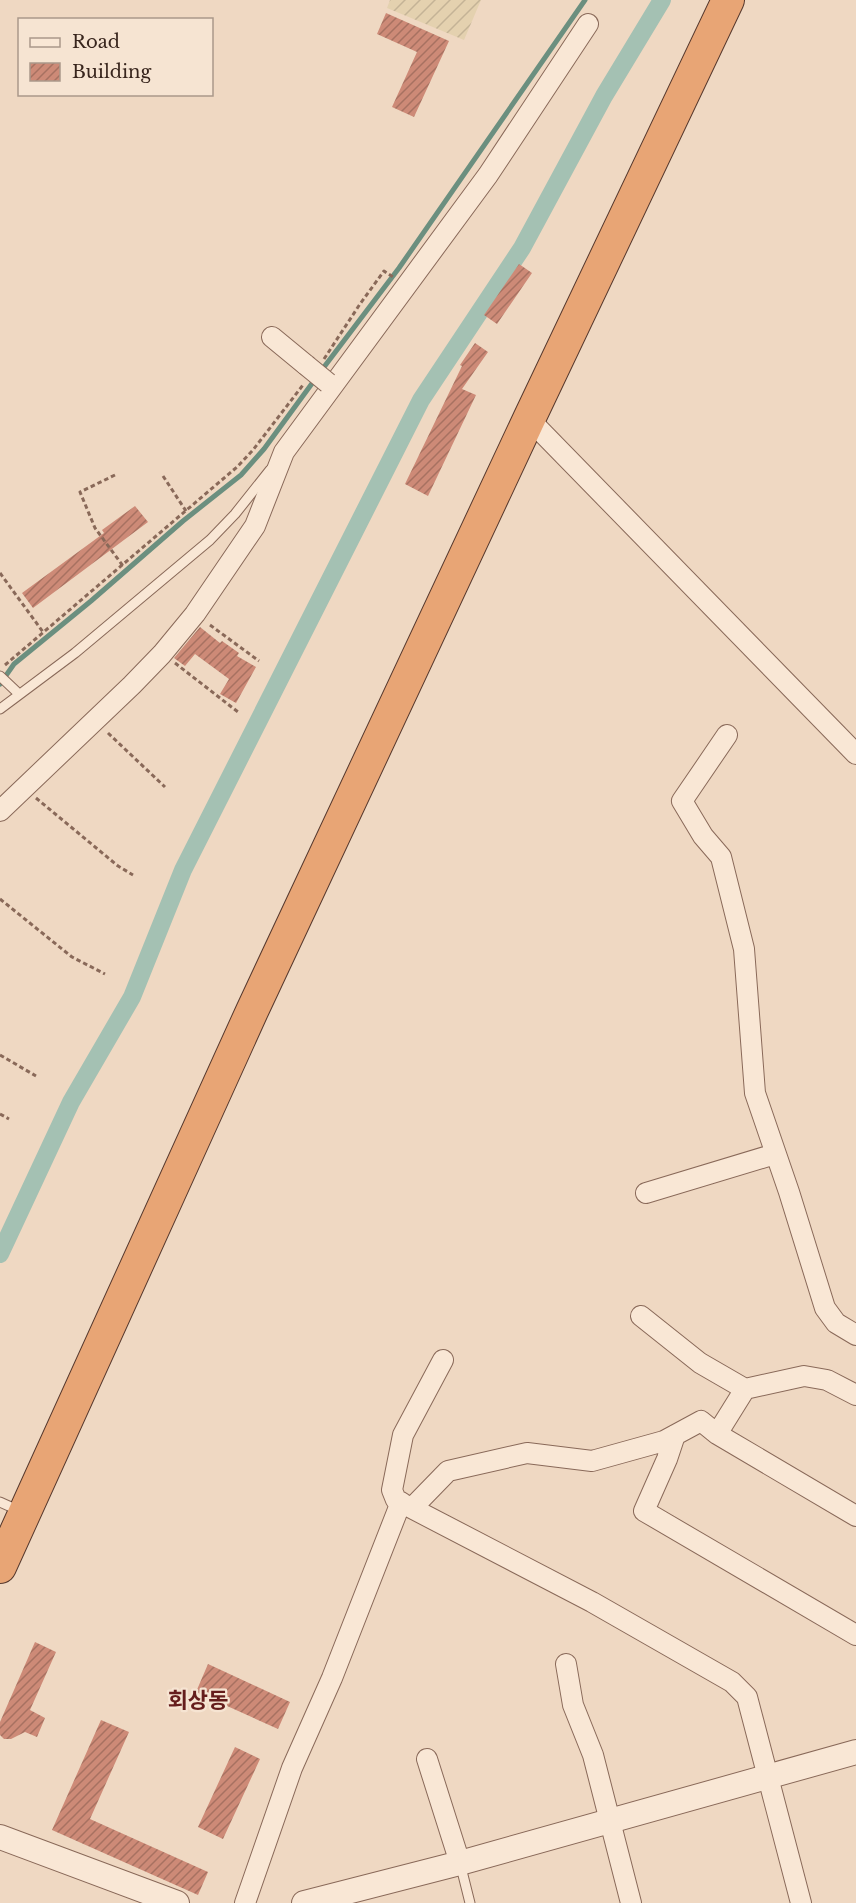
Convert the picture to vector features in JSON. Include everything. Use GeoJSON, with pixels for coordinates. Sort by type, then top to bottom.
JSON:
{"type":"FeatureCollection","features":[{"type":"Feature","properties":{"kind":"highway"},"geometry":{"type":"LineString","coordinates":[[0,1567],[13,1508],[252,1011],[728,0]]}},
{"type":"Feature","properties":{"kind":"street"},"geometry":{"type":"LineString","coordinates":[[0,812],[96,722],[162,654],[195,614],[255,526],[285,452],[331,385],[488,175],[588,24]]}},
{"type":"Feature","properties":{"kind":"street"},"geometry":{"type":"LineString","coordinates":[[272,337],[331,385]]}},
{"type":"Feature","properties":{"kind":"street"},"geometry":{"type":"LineString","coordinates":[[529,419],[856,754]]}},
{"type":"Feature","properties":{"kind":"street"},"geometry":{"type":"LineString","coordinates":[[727,735],[682,801],[703,836],[721,857],[744,949],[755,1093],[825,1308],[836,1323],[856,1335]]}},
{"type":"Feature","properties":{"kind":"street"},"geometry":{"type":"LineString","coordinates":[[646,1193],[775,1154]]}},
{"type":"Feature","properties":{"kind":"street"},"geometry":{"type":"LineString","coordinates":[[641,1316],[700,1363],[745,1389],[804,1376],[827,1380],[856,1395]]}},
{"type":"Feature","properties":{"kind":"street"},"geometry":{"type":"LineString","coordinates":[[443,1360],[403,1435],[392,1490],[396,1500],[592,1602],[732,1682],[747,1697],[801,1903]]}},
{"type":"Feature","properties":{"kind":"street"},"geometry":{"type":"LineString","coordinates":[[717,1434],[745,1389]]}},
{"type":"Feature","properties":{"kind":"street"},"geometry":{"type":"LineString","coordinates":[[244,1903],[292,1768],[406,1505],[448,1471],[527,1453],[592,1461],[664,1441],[701,1421],[717,1434],[856,1516]]}},
{"type":"Feature","properties":{"kind":"street"},"geometry":{"type":"LineString","coordinates":[[675,1435],[644,1511],[856,1635]]}},
{"type":"Feature","properties":{"kind":"street"},"geometry":{"type":"LineString","coordinates":[[566,1664],[573,1704],[593,1755],[632,1903]]}},
{"type":"Feature","properties":{"kind":"street"},"geometry":{"type":"LineString","coordinates":[[304,1903],[460,1863],[856,1752]]}},
{"type":"Feature","properties":{"kind":"street"},"geometry":{"type":"LineString","coordinates":[[428,1759],[460,1863]]}},
{"type":"Feature","properties":{"kind":"street"},"geometry":{"type":"LineString","coordinates":[[0,1837],[177,1903]]}},
{"type":"Feature","properties":{"kind":"lane"},"geometry":{"type":"LineString","coordinates":[[0,709],[75,653],[210,540],[235,514],[285,452]]}},
{"type":"Feature","properties":{"kind":"lane"},"geometry":{"type":"LineString","coordinates":[[235,514],[255,526]]}},
{"type":"Feature","properties":{"kind":"lane"},"geometry":{"type":"LineString","coordinates":[[0,676],[19,694]]}},
{"type":"Feature","properties":{"kind":"lane"},"geometry":{"type":"LineString","coordinates":[[460,1863],[470,1903]]}},
{"type":"Feature","properties":{"kind":"path"},"geometry":{"type":"LineString","coordinates":[[0,669],[123,566],[249,455],[384,272]]}},
{"type":"Feature","properties":{"kind":"path"},"geometry":{"type":"LineString","coordinates":[[115,475],[80,492],[95,528],[123,566]]}},
{"type":"Feature","properties":{"kind":"path"},"geometry":{"type":"LineString","coordinates":[[163,476],[186,511]]}},
{"type":"Feature","properties":{"kind":"path"},"geometry":{"type":"LineString","coordinates":[[0,573],[44,633]]}},
{"type":"Feature","properties":{"kind":"path"},"geometry":{"type":"LineString","coordinates":[[195,614],[259,661]]}},
{"type":"Feature","properties":{"kind":"path"},"geometry":{"type":"LineString","coordinates":[[162,654],[238,712]]}},
{"type":"Feature","properties":{"kind":"path"},"geometry":{"type":"LineString","coordinates":[[96,722],[165,787]]}},
{"type":"Feature","properties":{"kind":"path"},"geometry":{"type":"LineString","coordinates":[[25,789],[118,866],[133,875]]}},
{"type":"Feature","properties":{"kind":"path"},"geometry":{"type":"LineString","coordinates":[[0,900],[72,957],[105,974]]}},
{"type":"Feature","properties":{"kind":"path"},"geometry":{"type":"LineString","coordinates":[[0,1055],[36,1076]]}},
{"type":"Feature","properties":{"kind":"path"},"geometry":{"type":"LineString","coordinates":[[0,1114],[9,1119]]}},
{"type":"Feature","properties":{"kind":"shaded area"},"geometry":{"type":"Polygon","coordinates":[[[390,0],[481,0],[464,40],[387,8],[390,0]]]}},
{"type":"Feature","properties":{"kind":"building"},"geometry":{"type":"Polygon","coordinates":[[[386,13],[449,41],[414,117],[392,107],[417,52],[377,34],[386,13]]]}},
{"type":"Feature","properties":{"kind":"building"},"geometry":{"type":"Polygon","coordinates":[[[519,264],[532,273],[497,324],[484,315],[519,264]]]}},
{"type":"Feature","properties":{"kind":"building"},"geometry":{"type":"Polygon","coordinates":[[[475,343],[488,352],[462,389],[476,395],[428,496],[405,484],[462,366],[460,365],[475,343]]]}},
{"type":"Feature","properties":{"kind":"building"},"geometry":{"type":"Polygon","coordinates":[[[135,506],[148,522],[33,608],[22,593],[104,533],[102,530],[135,506]]]}},
{"type":"Feature","properties":{"kind":"building"},"geometry":{"type":"Polygon","coordinates":[[[200,627],[220,643],[222,641],[239,653],[237,656],[256,667],[236,703],[220,694],[229,679],[195,654],[185,666],[174,658],[200,627]]]}},
{"type":"Feature","properties":{"kind":"building"},"geometry":{"type":"Polygon","coordinates":[[[35,1642],[56,1652],[30,1710],[45,1718],[37,1737],[25,1732],[11,1739],[4,1739],[0,1735],[0,1722],[35,1642]]]}},
{"type":"Feature","properties":{"kind":"building"},"geometry":{"type":"Polygon","coordinates":[[[208,1664],[290,1702],[278,1729],[196,1692],[208,1664]]]}},
{"type":"Feature","properties":{"kind":"building"},"geometry":{"type":"Polygon","coordinates":[[[101,1720],[129,1732],[90,1819],[208,1872],[198,1895],[52,1830],[101,1720]]]}},
{"type":"Feature","properties":{"kind":"building"},"geometry":{"type":"Polygon","coordinates":[[[235,1747],[260,1759],[223,1839],[198,1827],[235,1747]]]}},
{"type":"Feature","properties":{"kind":"waterway"},"geometry":{"type":"LineString","coordinates":[[321,371],[399,268],[585,0]]}},
{"type":"Feature","properties":{"kind":"waterway"},"geometry":{"type":"LineString","coordinates":[[0,1254],[71,1102],[132,997],[183,870],[421,400],[522,248],[604,96],[662,0]]}},
{"type":"Feature","properties":{"kind":"waterway"},"geometry":{"type":"LineString","coordinates":[[0,684],[14,664],[241,475],[264,449],[316,378]]}},
{"type":"Feature","properties":{"kind":"district","name":"회상동"},"geometry":{"type":"Point","coordinates":[198,1700]}}]}
